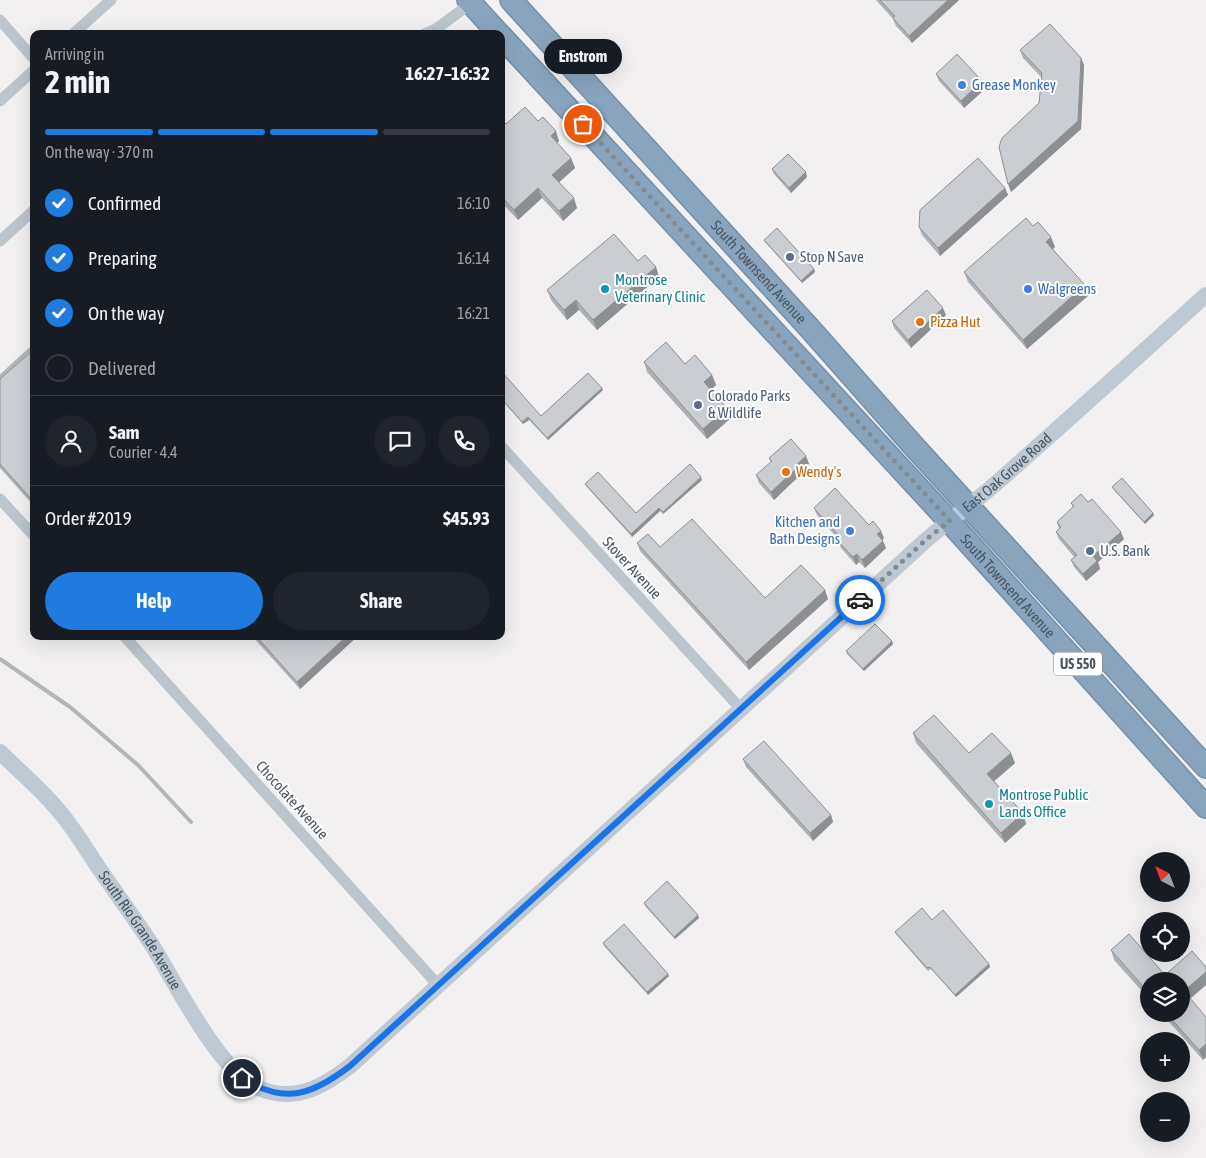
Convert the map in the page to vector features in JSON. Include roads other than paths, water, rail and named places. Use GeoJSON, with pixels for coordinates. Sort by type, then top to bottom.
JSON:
{"type":"FeatureCollection","features":[{"type":"Feature","properties":{"kind":"highway","name":"South Townsend Avenue"},"geometry":{"type":"LineString","coordinates":[[511,0],[1206,767]]}},
{"type":"Feature","properties":{"kind":"highway","name":"South Townsend Avenue"},"geometry":{"type":"LineString","coordinates":[[472,1],[496,30]]}},
{"type":"Feature","properties":{"kind":"highway","name":"South Townsend Avenue"},"geometry":{"type":"LineString","coordinates":[[505,40],[950,521],[1206,807]]}},
{"type":"Feature","properties":{"kind":"street"},"geometry":{"type":"LineString","coordinates":[[78,30],[111,0]]}},
{"type":"Feature","properties":{"kind":"street"},"geometry":{"type":"LineString","coordinates":[[434,30],[472,1]]}},
{"type":"Feature","properties":{"kind":"street"},"geometry":{"type":"LineString","coordinates":[[0,20],[30,54]]}},
{"type":"Feature","properties":{"kind":"street"},"geometry":{"type":"LineString","coordinates":[[0,100],[30,74]]}},
{"type":"Feature","properties":{"kind":"street"},"geometry":{"type":"LineString","coordinates":[[0,241],[30,214]]}},
{"type":"Feature","properties":{"kind":"street","name":"East Oak Grove Road"},"geometry":{"type":"LineString","coordinates":[[286,1095],[300,1094],[334,1078],[350,1066],[928,538],[968,506],[1104,388],[1206,295]]}},
{"type":"Feature","properties":{"kind":"street","name":"Stover Avenue"},"geometry":{"type":"LineString","coordinates":[[505,450],[741,709]]}},
{"type":"Feature","properties":{"kind":"street"},"geometry":{"type":"LineString","coordinates":[[0,499],[30,532]]}},
{"type":"Feature","properties":{"kind":"street","name":"Chocolate Avenue"},"geometry":{"type":"LineString","coordinates":[[128,640],[438,985]]}},
{"type":"Feature","properties":{"kind":"street","name":"South Rio Grande Avenue"},"geometry":{"type":"LineString","coordinates":[[0,752],[59,810],[151,944],[185,1001],[221,1055],[242,1078],[255,1086],[286,1095]]}},
{"type":"Feature","properties":{"kind":"railway"},"geometry":{"type":"LineString","coordinates":[[0,377],[30,350]]}},
{"type":"Feature","properties":{"kind":"railway"},"geometry":{"type":"LineString","coordinates":[[0,659],[70,707],[138,765],[191,822]]}},
{"type":"Feature","properties":{"kind":"place","name":"Grease Monkey"},"geometry":{"type":"Point","coordinates":[962,85]}},
{"type":"Feature","properties":{"kind":"place","name":"Enstrom"},"geometry":{"type":"Point","coordinates":[583,124]}},
{"type":"Feature","properties":{"kind":"place","name":"Stop N Save"},"geometry":{"type":"Point","coordinates":[790,257]}},
{"type":"Feature","properties":{"kind":"place","name":"Montrose Veterinary Clinic"},"geometry":{"type":"Point","coordinates":[605,289]}},
{"type":"Feature","properties":{"kind":"place","name":"Walgreens"},"geometry":{"type":"Point","coordinates":[1028,289]}},
{"type":"Feature","properties":{"kind":"place","name":"Pizza Hut"},"geometry":{"type":"Point","coordinates":[920,322]}},
{"type":"Feature","properties":{"kind":"place","name":"Colorado Parks & Wildlife"},"geometry":{"type":"Point","coordinates":[698,405]}},
{"type":"Feature","properties":{"kind":"place","name":"Wendy's"},"geometry":{"type":"Point","coordinates":[786,472]}},
{"type":"Feature","properties":{"kind":"place","name":"Kitchen and Bath Designs"},"geometry":{"type":"Point","coordinates":[850,531]}},
{"type":"Feature","properties":{"kind":"place","name":"U.S. Bank"},"geometry":{"type":"Point","coordinates":[1090,551]}},
{"type":"Feature","properties":{"kind":"place","name":"Montrose Public Lands Office"},"geometry":{"type":"Point","coordinates":[989,804]}}]}
